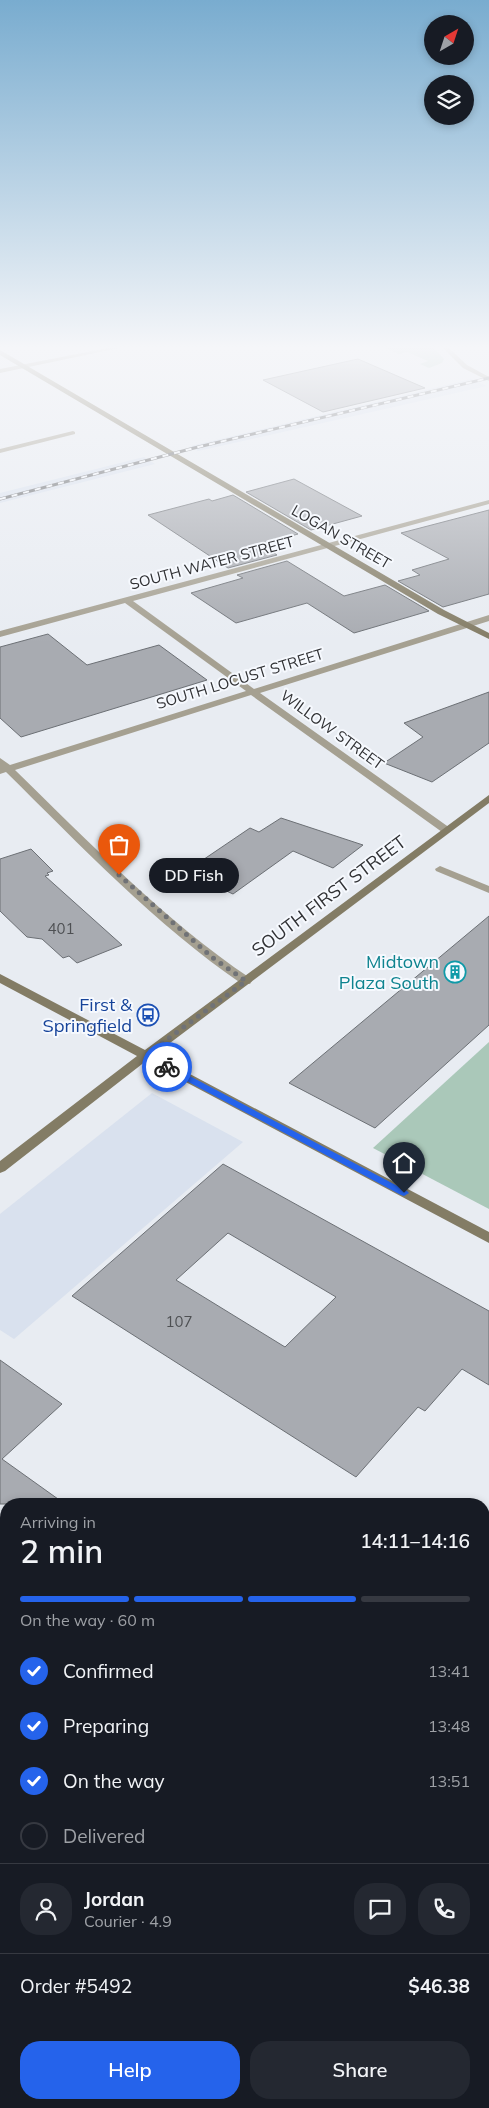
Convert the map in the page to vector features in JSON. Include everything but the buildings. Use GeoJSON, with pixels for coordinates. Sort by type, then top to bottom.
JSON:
{"type":"FeatureCollection","features":[{"type":"Feature","properties":{"kind":"street"},"geometry":{"type":"LineString","coordinates":[[0,451],[19,446]]}},
{"type":"Feature","properties":{"kind":"street","name":"LOGAN STREET"},"geometry":{"type":"LineString","coordinates":[[158,446],[466,625],[489,636]]}},
{"type":"Feature","properties":{"kind":"street","name":"SOUTH WATER STREET"},"geometry":{"type":"LineString","coordinates":[[0,634],[489,502]]}},
{"type":"Feature","properties":{"kind":"street","name":"WILLOW STREET"},"geometry":{"type":"LineString","coordinates":[[128,600],[251,691],[446,830]]}},
{"type":"Feature","properties":{"kind":"street","name":"SOUTH LOCUST STREET"},"geometry":{"type":"LineString","coordinates":[[2,767],[489,618]]}},
{"type":"Feature","properties":{"kind":"street"},"geometry":{"type":"LineString","coordinates":[[2,767],[176,926],[221,965],[246,981]]}},
{"type":"Feature","properties":{"kind":"street","name":"SOUTH FIRST STREET"},"geometry":{"type":"LineString","coordinates":[[0,1168],[146,1055],[489,798]]}},
{"type":"Feature","properties":{"kind":"street"},"geometry":{"type":"LineString","coordinates":[[440,870],[489,890]]}},
{"type":"Feature","properties":{"kind":"street"},"geometry":{"type":"LineString","coordinates":[[0,978],[489,1238]]}},
{"type":"Feature","properties":{"kind":"shaded area"},"geometry":{"type":"Polygon","coordinates":[[[192,446],[219,446],[198,451],[192,446]]]}},
{"type":"Feature","properties":{"kind":"shaded area"},"geometry":{"type":"Polygon","coordinates":[[[144,457],[155,464],[0,503],[0,493],[144,457]]]}},
{"type":"Feature","properties":{"kind":"shaded area"},"geometry":{"type":"Polygon","coordinates":[[[152,1093],[243,1142],[14,1339],[0,1330],[0,1214],[152,1093]]]}},
{"type":"Feature","properties":{"kind":"green space"},"geometry":{"type":"Polygon","coordinates":[[[489,1042],[489,1209],[373,1148],[489,1042]]]}},
{"type":"Feature","properties":{"kind":"railway"},"geometry":{"type":"LineString","coordinates":[[0,499],[201,446]]}},
{"type":"Feature","properties":{"kind":"way so far"},"geometry":{"type":"LineString","coordinates":[[119,875],[221,965],[246,981],[146,1055],[167,1067]]}},
{"type":"Feature","properties":{"kind":"place","name":"DD Fish"},"geometry":{"type":"Point","coordinates":[119,875]}},
{"type":"Feature","properties":{"kind":"place","name":"Midtown Plaza South"},"geometry":{"type":"Point","coordinates":[455,972]}},
{"type":"Feature","properties":{"kind":"place","name":"First & Springfield"},"geometry":{"type":"Point","coordinates":[148,1015]}},
{"type":"Feature","properties":{"kind":"route"},"geometry":{"type":"LineString","coordinates":[[167,1067],[404,1193]]}}]}
